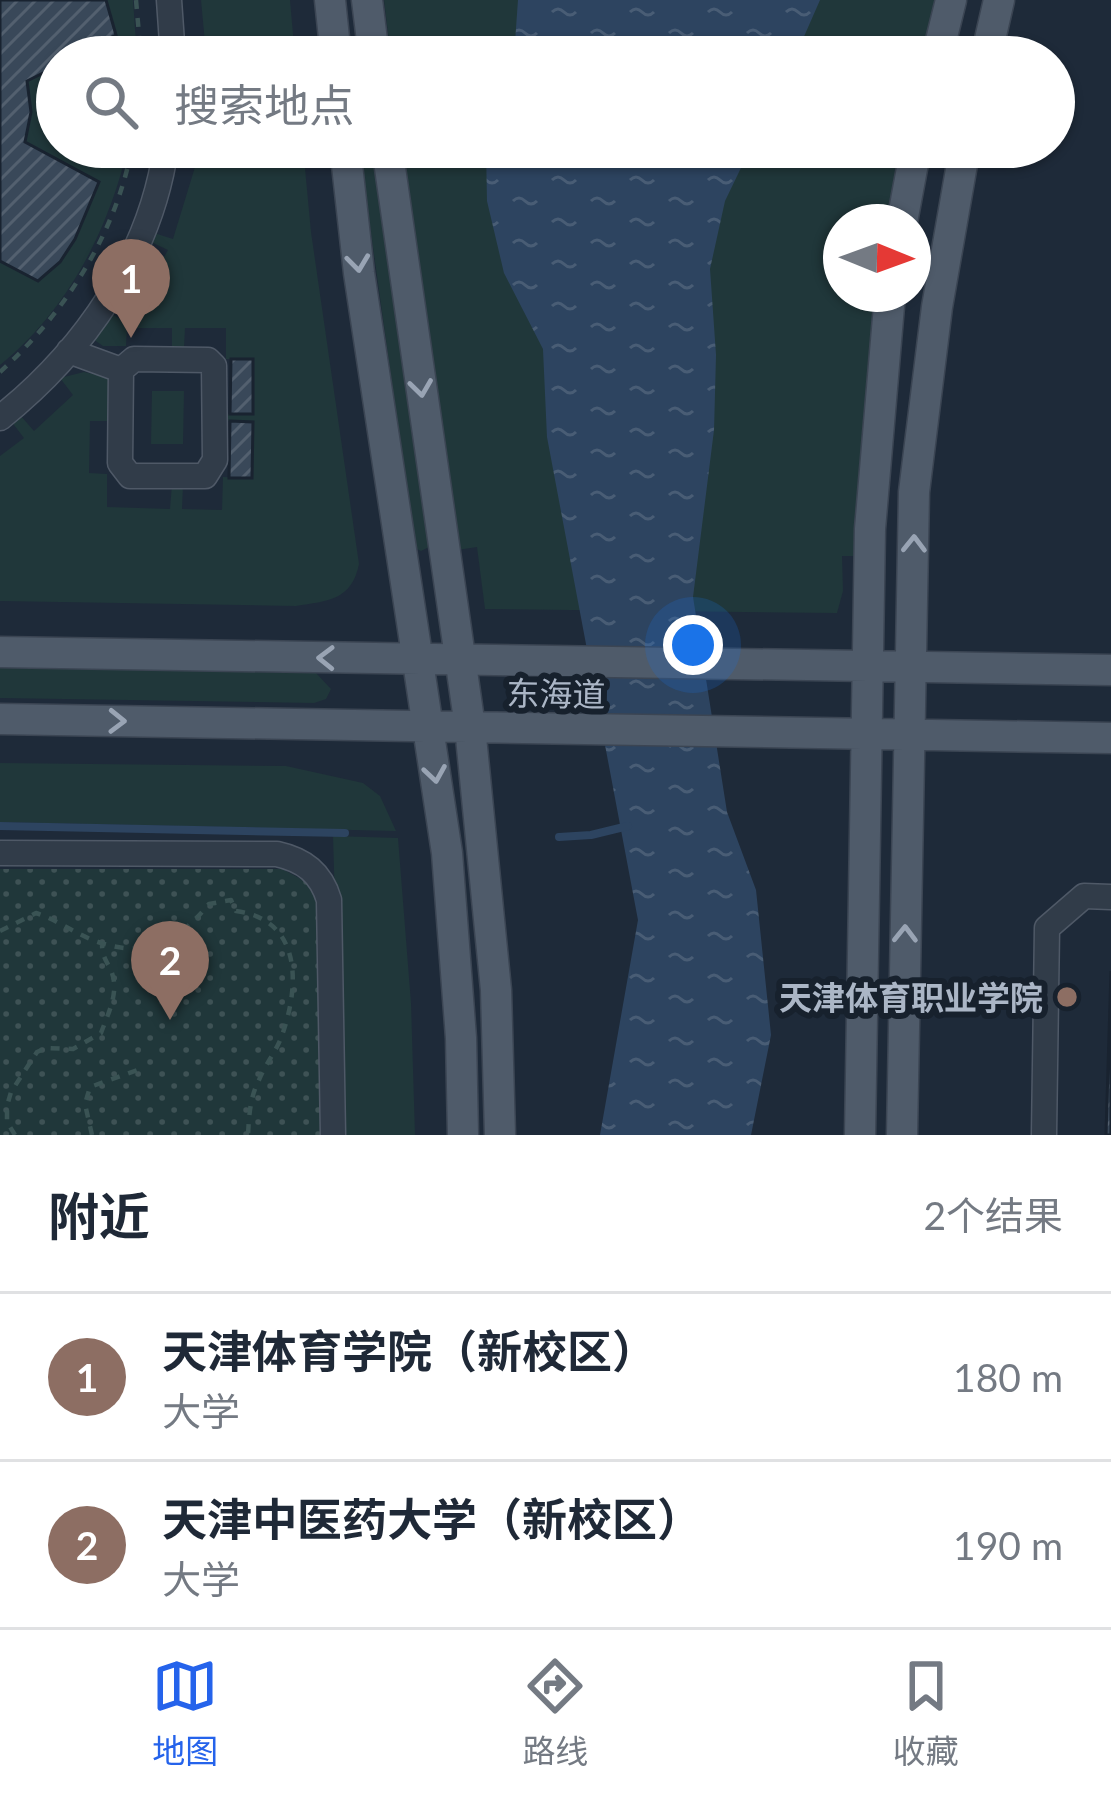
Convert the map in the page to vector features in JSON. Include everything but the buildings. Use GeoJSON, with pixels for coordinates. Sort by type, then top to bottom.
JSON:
{"type":"FeatureCollection","features":[{"type":"Feature","properties":{"kind":"main road"},"geometry":{"type":"LineString","coordinates":[[330,0],[334,36]]}},
{"type":"Feature","properties":{"kind":"main road"},"geometry":{"type":"LineString","coordinates":[[367,0],[371,36]]}},
{"type":"Feature","properties":{"kind":"main road"},"geometry":{"type":"LineString","coordinates":[[942,36],[951,0]]}},
{"type":"Feature","properties":{"kind":"main road"},"geometry":{"type":"LineString","coordinates":[[991,36],[1000,0]]}},
{"type":"Feature","properties":{"kind":"main road"},"geometry":{"type":"LineString","coordinates":[[347,168],[447,853],[463,1135]]}},
{"type":"Feature","properties":{"kind":"main road"},"geometry":{"type":"LineString","coordinates":[[390,168],[470,727],[496,990],[500,1135]]}},
{"type":"Feature","properties":{"kind":"main road"},"geometry":{"type":"LineString","coordinates":[[905,204],[912,168]]}},
{"type":"Feature","properties":{"kind":"main road"},"geometry":{"type":"LineString","coordinates":[[902,1135],[914,492],[937,308],[961,168]]}},
{"type":"Feature","properties":{"kind":"main road"},"geometry":{"type":"LineString","coordinates":[[860,1135],[870,530],[888,312]]}},
{"type":"Feature","properties":{"kind":"main road","name":"东海道"},"geometry":{"type":"LineString","coordinates":[[0,652],[1111,670]]}},
{"type":"Feature","properties":{"kind":"main road","name":"东海道"},"geometry":{"type":"LineString","coordinates":[[0,719],[1111,738]]}},
{"type":"Feature","properties":{"kind":"lane"},"geometry":{"type":"LineString","coordinates":[[169,0],[172,36]]}},
{"type":"Feature","properties":{"kind":"lane"},"geometry":{"type":"LineString","coordinates":[[0,418],[69,351],[134,253],[162,168]]}},
{"type":"Feature","properties":{"kind":"lane"},"geometry":{"type":"LineString","coordinates":[[69,351],[121,370]]}},
{"type":"Feature","properties":{"kind":"lane"},"geometry":{"type":"LineString","coordinates":[[134,358],[208,360],[216,376],[212,470],[205,476],[130,476],[123,472],[121,370],[134,358]]}},
{"type":"Feature","properties":{"kind":"lane"},"geometry":{"type":"LineString","coordinates":[[0,853],[277,854],[304,863],[325,887],[329,901],[333,1135]]}},
{"type":"Feature","properties":{"kind":"lane"},"geometry":{"type":"LineString","coordinates":[[1044,1135],[1047,928],[1084,896],[1111,897]]}},
{"type":"Feature","properties":{"kind":"path"},"geometry":{"type":"LineString","coordinates":[[136,0],[139,36]]}},
{"type":"Feature","properties":{"kind":"path"},"geometry":{"type":"LineString","coordinates":[[0,372],[59,308],[96,250],[126,168]]}},
{"type":"Feature","properties":{"kind":"path"},"geometry":{"type":"LineString","coordinates":[[0,931],[36,913],[102,944],[133,948],[169,942],[208,904],[231,900],[236,911],[253,913],[284,935],[292,964],[289,1014],[259,1080],[249,1110],[248,1135]]}},
{"type":"Feature","properties":{"kind":"path"},"geometry":{"type":"LineString","coordinates":[[15,1135],[7,1122],[7,1106],[37,1052],[73,1049],[100,1033],[114,997],[102,944]]}},
{"type":"Feature","properties":{"kind":"path"},"geometry":{"type":"LineString","coordinates":[[92,1135],[85,1104],[90,1087],[138,1070]]}},
{"type":"Feature","properties":{"kind":"green space"},"geometry":{"type":"Polygon","coordinates":[[[0,0],[133,0],[136,36],[36,36],[36,168],[123,168],[82,267],[46,320],[0,365],[0,0]]]}},
{"type":"Feature","properties":{"kind":"green space"},"geometry":{"type":"Polygon","coordinates":[[[201,0],[290,0],[293,36],[204,36],[201,0]]]}},
{"type":"Feature","properties":{"kind":"green space"},"geometry":{"type":"Polygon","coordinates":[[[384,0],[937,0],[928,36],[388,36],[384,0]]]}},
{"type":"Feature","properties":{"kind":"green space"},"geometry":{"type":"Polygon","coordinates":[[[195,168],[305,168],[359,564],[356,576],[337,597],[296,606],[0,601],[0,456],[24,438],[11,421],[20,415],[34,431],[73,395],[60,378],[84,372],[110,378],[109,421],[90,421],[89,473],[107,474],[107,507],[170,509],[172,484],[183,485],[182,509],[222,510],[223,477],[252,478],[253,423],[226,421],[226,414],[253,414],[253,359],[226,359],[226,328],[185,328],[184,347],[172,347],[172,328],[127,328],[126,346],[103,346],[93,339],[110,313],[127,323],[168,250],[151,242],[154,233],[173,239],[195,168]]]}},
{"type":"Feature","properties":{"kind":"green space"},"geometry":{"type":"Polygon","coordinates":[[[362,168],[380,168],[433,545],[421,551],[415,548],[362,168]]]}},
{"type":"Feature","properties":{"kind":"green space"},"geometry":{"type":"Polygon","coordinates":[[[404,168],[898,168],[891,204],[823,204],[823,312],[878,312],[859,556],[842,556],[843,591],[837,613],[485,609],[477,547],[457,550],[404,168]]]}},
{"type":"Feature","properties":{"kind":"green space"},"geometry":{"type":"Polygon","coordinates":[[[152,391],[184,391],[183,444],[151,444],[152,391]]]}},
{"type":"Feature","properties":{"kind":"green space"},"geometry":{"type":"Polygon","coordinates":[[[0,668],[316,673],[331,689],[326,699],[314,703],[0,698],[0,668]]]}},
{"type":"Feature","properties":{"kind":"green space"},"geometry":{"type":"Polygon","coordinates":[[[0,763],[286,766],[363,783],[380,796],[396,831],[0,822],[0,763]]]}},
{"type":"Feature","properties":{"kind":"green space"},"geometry":{"type":"Polygon","coordinates":[[[333,836],[398,838],[415,1135],[342,1135],[333,836]]]}},
{"type":"Feature","properties":{"kind":"green space"},"geometry":{"type":"Polygon","coordinates":[[[0,869],[282,869],[310,884],[318,905],[323,1135],[0,1135],[0,869]]]}},
{"type":"Feature","properties":{"kind":"water"},"geometry":{"type":"Polygon","coordinates":[[[518,0],[820,0],[804,36],[515,36],[518,0]]]}},
{"type":"Feature","properties":{"kind":"water"},"geometry":{"type":"Polygon","coordinates":[[[486,168],[741,168],[725,201],[710,269],[716,355],[714,430],[693,597],[727,812],[756,890],[771,1035],[751,1135],[600,1135],[638,920],[547,437],[543,349],[504,273],[487,201],[486,168]]]}},
{"type":"Feature","properties":{"kind":"waterway"},"geometry":{"type":"LineString","coordinates":[[0,826],[345,833]]}},
{"type":"Feature","properties":{"kind":"waterway"},"geometry":{"type":"LineString","coordinates":[[559,837],[628,826]]}},
{"type":"Feature","properties":{"kind":"place","name":"天津体育学院（新校区）"},"geometry":{"type":"Point","coordinates":[131,338]}},
{"type":"Feature","properties":{"kind":"place","name":"天津体育职业学院"},"geometry":{"type":"Point","coordinates":[1067,997]}},
{"type":"Feature","properties":{"kind":"place","name":"天津中医药大学（新校区）"},"geometry":{"type":"Point","coordinates":[170,1020]}}]}
